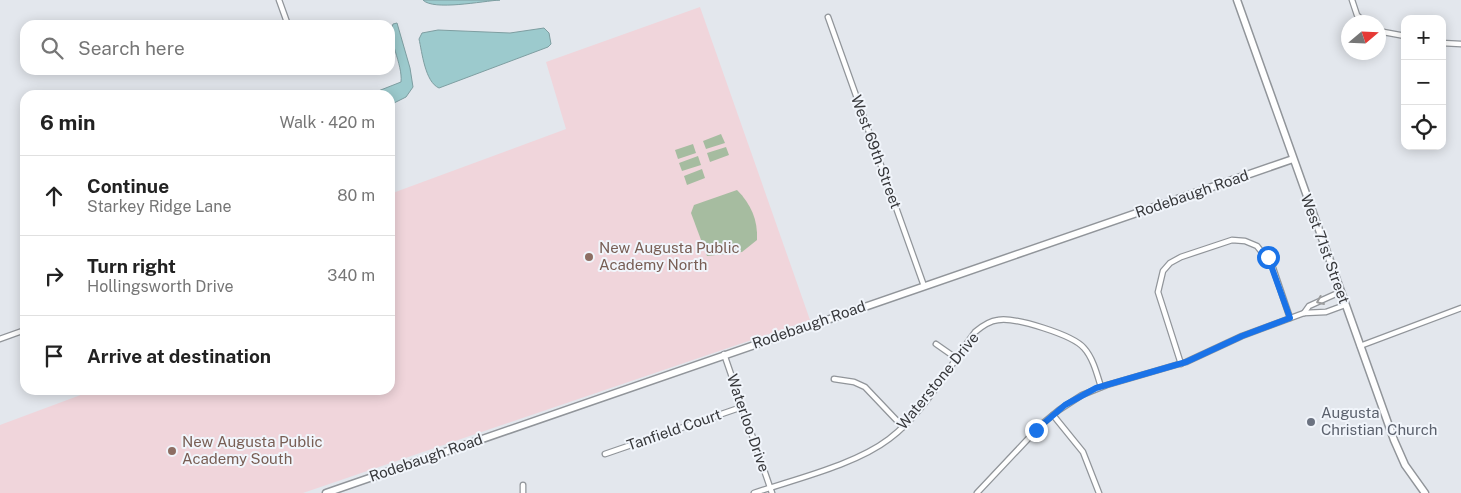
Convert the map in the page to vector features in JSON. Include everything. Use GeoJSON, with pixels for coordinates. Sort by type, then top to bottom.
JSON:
{"type":"FeatureCollection","features":[{"type":"Feature","properties":{"kind":"street"},"geometry":{"type":"LineString","coordinates":[[278,0],[286,20]]}},
{"type":"Feature","properties":{"kind":"street","name":"West 71st Street"},"geometry":{"type":"LineString","coordinates":[[1237,0],[1398,451],[1425,493]]}},
{"type":"Feature","properties":{"kind":"street"},"geometry":{"type":"LineString","coordinates":[[1352,0],[1357,15]]}},
{"type":"Feature","properties":{"kind":"street","name":"West 69th Street"},"geometry":{"type":"LineString","coordinates":[[828,17],[924,286]]}},
{"type":"Feature","properties":{"kind":"street"},"geometry":{"type":"LineString","coordinates":[[1386,32],[1401,35]]}},
{"type":"Feature","properties":{"kind":"street"},"geometry":{"type":"LineString","coordinates":[[1446,43],[1461,44]]}},
{"type":"Feature","properties":{"kind":"street","name":"Rodebaugh Road"},"geometry":{"type":"LineString","coordinates":[[326,493],[1293,159]]}},
{"type":"Feature","properties":{"kind":"street"},"geometry":{"type":"LineString","coordinates":[[1181,364],[1158,292],[1163,271],[1170,263],[1181,257],[1232,240],[1245,241],[1257,246],[1264,252],[1272,265],[1290,318]]}},
{"type":"Feature","properties":{"kind":"street"},"geometry":{"type":"LineString","coordinates":[[1304,313],[1309,306],[1340,292]]}},
{"type":"Feature","properties":{"kind":"street"},"geometry":{"type":"LineString","coordinates":[[977,493],[1053,414],[1078,397],[1101,386],[1181,364],[1242,336],[1304,313],[1326,312],[1345,305]]}},
{"type":"Feature","properties":{"kind":"street"},"geometry":{"type":"LineString","coordinates":[[1360,346],[1461,308]]}},
{"type":"Feature","properties":{"kind":"street","name":"Waterstone Drive"},"geometry":{"type":"LineString","coordinates":[[754,493],[771,490],[861,456],[886,442],[915,414],[956,358],[983,326],[995,320],[1011,320],[1064,335],[1078,342],[1091,358],[1101,386]]}},
{"type":"Feature","properties":{"kind":"street"},"geometry":{"type":"LineString","coordinates":[[0,339],[20,332]]}},
{"type":"Feature","properties":{"kind":"street"},"geometry":{"type":"LineString","coordinates":[[936,344],[956,358]]}},
{"type":"Feature","properties":{"kind":"street","name":"Waterloo Drive"},"geometry":{"type":"LineString","coordinates":[[724,354],[771,490]]}},
{"type":"Feature","properties":{"kind":"street"},"geometry":{"type":"LineString","coordinates":[[834,378],[854,382],[865,387],[903,427]]}},
{"type":"Feature","properties":{"kind":"street","name":"Tanfield Court"},"geometry":{"type":"LineString","coordinates":[[605,454],[742,407]]}},
{"type":"Feature","properties":{"kind":"street"},"geometry":{"type":"LineString","coordinates":[[1053,414],[1083,452],[1099,493]]}},
{"type":"Feature","properties":{"kind":"street"},"geometry":{"type":"LineString","coordinates":[[523,485],[523,493]]}},
{"type":"Feature","properties":{"kind":"shaded area","name":"New Augusta Public Academy North"},"geometry":{"type":"Polygon","coordinates":[[[700,7],[810,320],[303,493],[0,493],[0,425],[81,395],[395,395],[395,192],[566,129],[546,62],[700,7]]]}},
{"type":"Feature","properties":{"kind":"green space"},"geometry":{"type":"Polygon","coordinates":[[[721,134],[725,143],[706,149],[703,141],[721,134]]]}},
{"type":"Feature","properties":{"kind":"green space"},"geometry":{"type":"Polygon","coordinates":[[[693,144],[696,153],[678,159],[675,150],[693,144]]]}},
{"type":"Feature","properties":{"kind":"green space"},"geometry":{"type":"Polygon","coordinates":[[[726,147],[729,155],[710,162],[707,153],[726,147]]]}},
{"type":"Feature","properties":{"kind":"green space"},"geometry":{"type":"Polygon","coordinates":[[[698,156],[701,165],[682,171],[679,163],[698,156]]]}},
{"type":"Feature","properties":{"kind":"green space"},"geometry":{"type":"Polygon","coordinates":[[[702,169],[705,178],[687,185],[684,176],[702,169]]]}},
{"type":"Feature","properties":{"kind":"green space"},"geometry":{"type":"Polygon","coordinates":[[[737,190],[753,213],[757,240],[742,252],[707,256],[691,213],[694,205],[737,190]]]}},
{"type":"Feature","properties":{"kind":"water"},"geometry":{"type":"Polygon","coordinates":[[[423,0],[500,0],[459,5],[437,5],[423,0]]]}},
{"type":"Feature","properties":{"kind":"water"},"geometry":{"type":"Polygon","coordinates":[[[397,23],[410,68],[413,87],[406,97],[395,102],[395,90],[381,90],[401,82],[400,67],[395,51],[395,24],[397,23]]]}},
{"type":"Feature","properties":{"kind":"water"},"geometry":{"type":"Polygon","coordinates":[[[544,28],[549,33],[551,44],[548,47],[439,88],[430,80],[427,73],[419,39],[422,33],[438,30],[510,33],[544,28]]]}},
{"type":"Feature","properties":{"kind":"place","name":"New Augusta Public Academy North"},"geometry":{"type":"Point","coordinates":[589,257]}},
{"type":"Feature","properties":{"kind":"place","name":"Augusta Christian Church"},"geometry":{"type":"Point","coordinates":[1311,422]}},
{"type":"Feature","properties":{"kind":"place","name":"New Augusta Public Academy South"},"geometry":{"type":"Point","coordinates":[172,451]}},
{"type":"Feature","properties":{"kind":"route"},"geometry":{"type":"LineString","coordinates":[[1036,430],[1065,405],[1096,388],[1186,362],[1242,336],[1290,318],[1268,257]]}}]}
